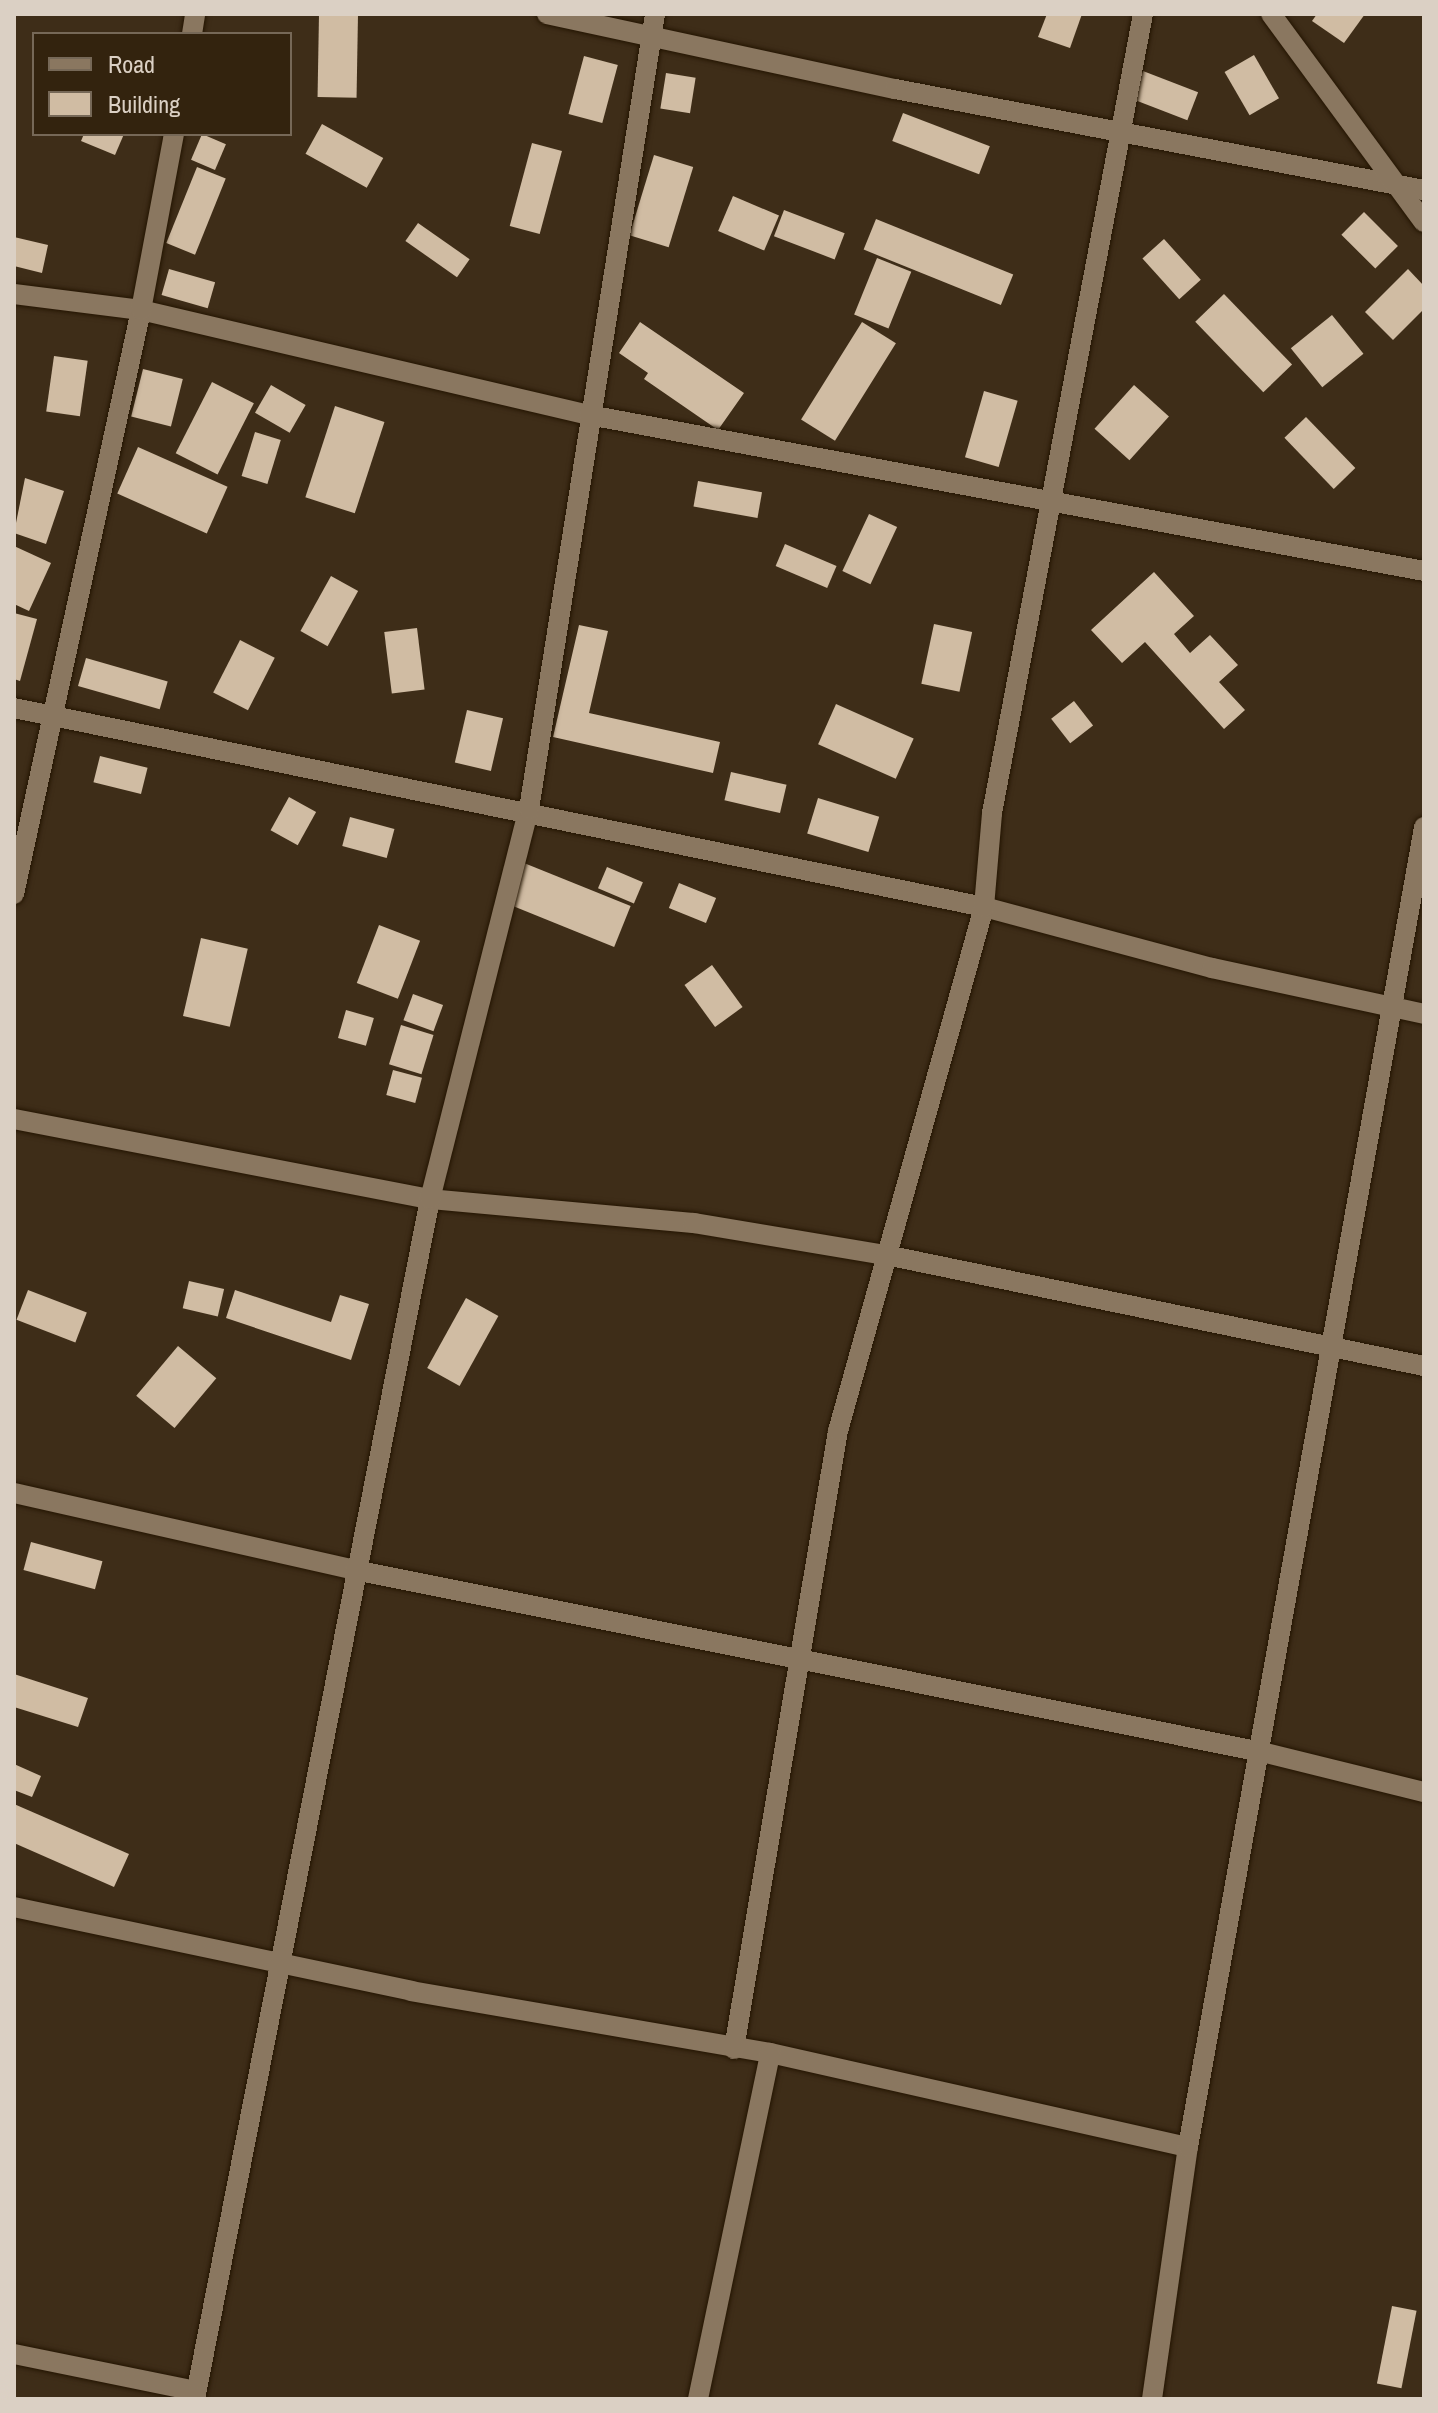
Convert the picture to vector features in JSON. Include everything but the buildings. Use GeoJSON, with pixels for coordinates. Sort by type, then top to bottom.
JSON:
{"type":"FeatureCollection","features":[{"type":"Feature","properties":{"kind":"street"},"geometry":{"type":"LineString","coordinates":[[547,14],[1124,134],[1424,190]]}},
{"type":"Feature","properties":{"kind":"street"},"geometry":{"type":"LineString","coordinates":[[14,2354],[195,2395],[277,1964],[322,1771],[355,1570],[430,1199],[529,809],[589,415],[655,14]]}},
{"type":"Feature","properties":{"kind":"street"},"geometry":{"type":"LineString","coordinates":[[734,2049],[838,1431],[984,907],[992,813],[1049,504],[1124,134],[1143,14]]}},
{"type":"Feature","properties":{"kind":"street"},"geometry":{"type":"LineString","coordinates":[[1271,14],[1424,222]]}},
{"type":"Feature","properties":{"kind":"street"},"geometry":{"type":"LineString","coordinates":[[14,894],[141,310],[174,136]]}},
{"type":"Feature","properties":{"kind":"street"},"geometry":{"type":"LineString","coordinates":[[14,294],[141,310],[589,415],[1049,504],[1424,571]]}},
{"type":"Feature","properties":{"kind":"street"},"geometry":{"type":"LineString","coordinates":[[14,708],[529,809],[984,907],[1390,1011],[1424,1014]]}},
{"type":"Feature","properties":{"kind":"street"},"geometry":{"type":"LineString","coordinates":[[1152,2399],[1188,2147],[1262,1752],[1330,1346],[1424,827]]}},
{"type":"Feature","properties":{"kind":"street"},"geometry":{"type":"LineString","coordinates":[[14,1119],[430,1199],[694,1223],[886,1255],[1424,1366]]}},
{"type":"Feature","properties":{"kind":"street"},"geometry":{"type":"LineString","coordinates":[[14,1493],[355,1570],[1262,1752],[1424,1792]]}},
{"type":"Feature","properties":{"kind":"street"},"geometry":{"type":"LineString","coordinates":[[14,1907],[277,1964],[734,2049],[770,2053],[1188,2147]]}},
{"type":"Feature","properties":{"kind":"street"},"geometry":{"type":"LineString","coordinates":[[698,2399],[770,2053]]}}]}
